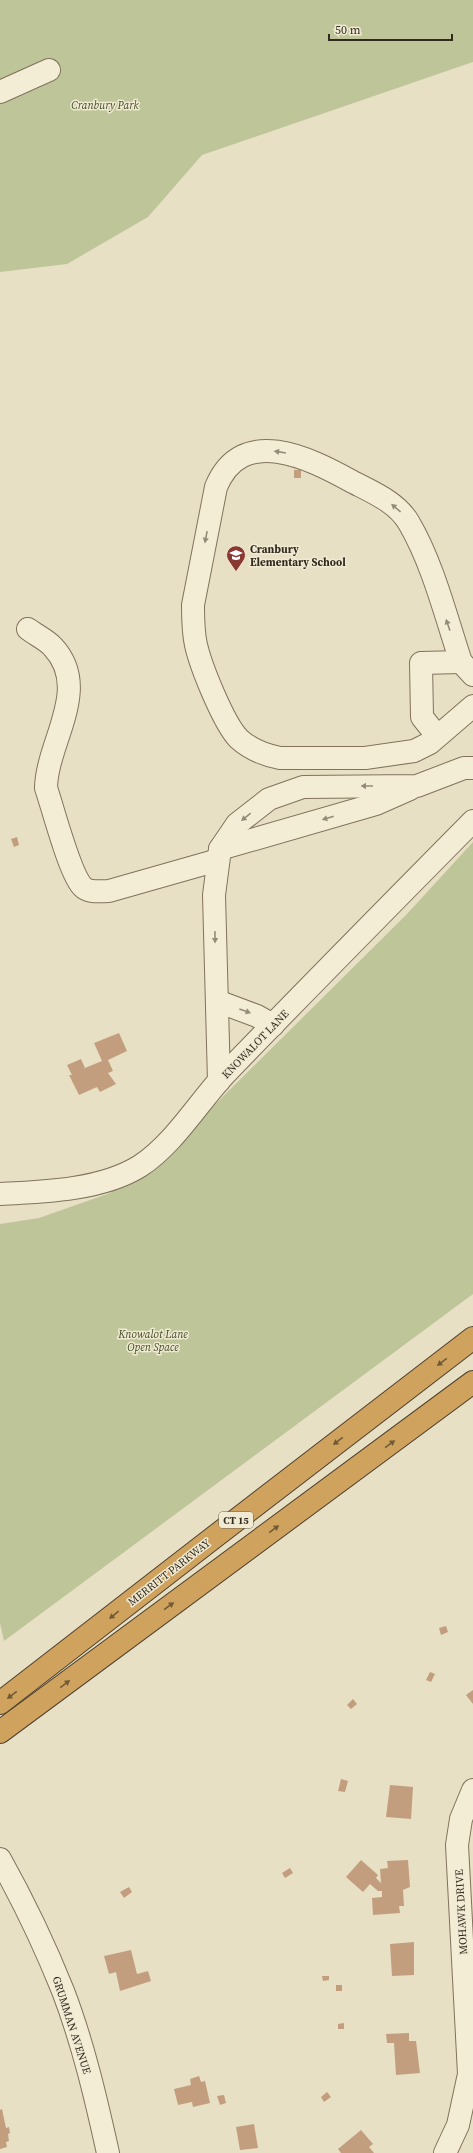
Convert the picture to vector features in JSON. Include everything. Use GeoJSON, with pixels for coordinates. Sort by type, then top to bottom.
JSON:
{"type":"FeatureCollection","features":[{"type":"Feature","properties":{"kind":"highway","name":"MERRITT PARKWAY"},"geometry":{"type":"LineString","coordinates":[[0,1704],[212,1538],[473,1338]]}},
{"type":"Feature","properties":{"kind":"highway","name":"CT 15"},"geometry":{"type":"LineString","coordinates":[[0,1732],[473,1382]]}},
{"type":"Feature","properties":{"kind":"street"},"geometry":{"type":"LineString","coordinates":[[0,92],[49,70]]}},
{"type":"Feature","properties":{"kind":"street"},"geometry":{"type":"LineString","coordinates":[[438,736],[422,717],[421,663],[467,669],[426,559],[409,523],[400,510],[382,496],[318,463],[274,450],[246,455],[221,475],[216,487],[194,598],[193,625],[197,647],[229,727],[240,740],[252,749],[280,758],[365,758],[407,752],[419,748],[438,736],[473,706]]}},
{"type":"Feature","properties":{"kind":"street"},"geometry":{"type":"LineString","coordinates":[[28,630],[52,646],[63,660],[69,678],[69,696],[47,776],[46,788],[75,874],[83,888],[94,891],[109,891],[376,804],[464,768],[473,768]]}},
{"type":"Feature","properties":{"kind":"street"},"geometry":{"type":"LineString","coordinates":[[218,1081],[214,895],[219,854],[237,824],[269,798],[304,786],[417,786]]}},
{"type":"Feature","properties":{"kind":"street","name":"KNOWALOT LANE"},"geometry":{"type":"LineString","coordinates":[[0,1194],[77,1187],[129,1172],[148,1160],[165,1144],[218,1081],[473,821]]}},
{"type":"Feature","properties":{"kind":"street"},"geometry":{"type":"LineString","coordinates":[[217,1001],[257,1016],[273,1025]]}},
{"type":"Feature","properties":{"kind":"street","name":"MOHAWK DRIVE"},"geometry":{"type":"LineString","coordinates":[[445,2153],[458,2125],[471,2073],[457,1845],[461,1819],[473,1790]]}},
{"type":"Feature","properties":{"kind":"street","name":"GRUMMAN AVENUE"},"geometry":{"type":"LineString","coordinates":[[0,1859],[35,1926],[64,1992],[77,2033],[108,2153]]}},
{"type":"Feature","properties":{"kind":"green space","name":"Cranbury Park"},"geometry":{"type":"Polygon","coordinates":[[[0,0],[473,0],[473,62],[202,155],[148,217],[67,264],[0,272],[0,0]]]}},
{"type":"Feature","properties":{"kind":"green space","name":"Knowalot Lane Open Space"},"geometry":{"type":"Polygon","coordinates":[[[473,842],[473,1294],[4,1641],[0,1623],[0,1224],[39,1218],[110,1193],[167,1152],[406,915],[473,842]]]}},
{"type":"Feature","properties":{"kind":"building"},"geometry":{"type":"Polygon","coordinates":[[[294,470],[301,470],[301,478],[294,478],[294,470]]]}},
{"type":"Feature","properties":{"kind":"building"},"geometry":{"type":"Polygon","coordinates":[[[17,837],[19,845],[14,847],[11,839],[17,837]]]}},
{"type":"Feature","properties":{"kind":"building"},"geometry":{"type":"Polygon","coordinates":[[[119,1033],[127,1051],[108,1060],[113,1071],[108,1073],[116,1084],[100,1092],[97,1087],[79,1095],[69,1075],[72,1075],[67,1065],[81,1059],[85,1068],[102,1061],[94,1043],[119,1033]]]}},
{"type":"Feature","properties":{"kind":"building"},"geometry":{"type":"Polygon","coordinates":[[[446,1626],[448,1632],[441,1635],[439,1628],[446,1626]]]}},
{"type":"Feature","properties":{"kind":"building"},"geometry":{"type":"Polygon","coordinates":[[[430,1672],[435,1674],[431,1682],[426,1680],[430,1672]]]}},
{"type":"Feature","properties":{"kind":"building"},"geometry":{"type":"Polygon","coordinates":[[[473,1690],[473,1704],[466,1695],[473,1690]]]}},
{"type":"Feature","properties":{"kind":"building"},"geometry":{"type":"Polygon","coordinates":[[[353,1699],[357,1704],[351,1709],[347,1705],[353,1699]]]}},
{"type":"Feature","properties":{"kind":"building"},"geometry":{"type":"Polygon","coordinates":[[[341,1779],[348,1781],[345,1792],[338,1791],[341,1779]]]}},
{"type":"Feature","properties":{"kind":"building"},"geometry":{"type":"Polygon","coordinates":[[[390,1785],[413,1787],[411,1819],[386,1817],[390,1785]]]}},
{"type":"Feature","properties":{"kind":"building"},"geometry":{"type":"Polygon","coordinates":[[[361,1860],[378,1875],[376,1878],[381,1883],[380,1869],[388,1868],[387,1861],[408,1860],[410,1887],[403,1890],[404,1906],[399,1906],[400,1913],[373,1915],[372,1898],[382,1897],[382,1891],[378,1891],[370,1884],[363,1892],[346,1877],[361,1860]]]}},
{"type":"Feature","properties":{"kind":"building"},"geometry":{"type":"Polygon","coordinates":[[[290,1868],[293,1873],[285,1878],[282,1873],[290,1868]]]}},
{"type":"Feature","properties":{"kind":"building"},"geometry":{"type":"Polygon","coordinates":[[[129,1887],[132,1892],[124,1898],[120,1892],[129,1887]]]}},
{"type":"Feature","properties":{"kind":"building"},"geometry":{"type":"Polygon","coordinates":[[[414,1942],[414,1975],[392,1976],[390,1944],[414,1942]]]}},
{"type":"Feature","properties":{"kind":"building"},"geometry":{"type":"Polygon","coordinates":[[[131,1950],[137,1974],[148,1971],[151,1981],[120,1991],[116,1972],[109,1974],[104,1956],[131,1950]]]}},
{"type":"Feature","properties":{"kind":"building"},"geometry":{"type":"Polygon","coordinates":[[[322,1976],[329,1976],[329,1980],[323,1981],[322,1976]]]}},
{"type":"Feature","properties":{"kind":"building"},"geometry":{"type":"Polygon","coordinates":[[[336,1985],[342,1985],[342,1991],[336,1991],[336,1985]]]}},
{"type":"Feature","properties":{"kind":"building"},"geometry":{"type":"Polygon","coordinates":[[[344,2023],[344,2029],[338,2029],[338,2024],[344,2023]]]}},
{"type":"Feature","properties":{"kind":"building"},"geometry":{"type":"Polygon","coordinates":[[[409,2033],[409,2041],[416,2041],[420,2073],[396,2075],[394,2043],[387,2043],[386,2034],[409,2033]]]}},
{"type":"Feature","properties":{"kind":"building"},"geometry":{"type":"Polygon","coordinates":[[[199,2076],[201,2082],[205,2081],[210,2103],[193,2107],[192,2102],[178,2105],[174,2089],[191,2085],[190,2079],[199,2076]]]}},
{"type":"Feature","properties":{"kind":"building"},"geometry":{"type":"Polygon","coordinates":[[[327,2092],[331,2097],[324,2102],[321,2097],[327,2092]]]}},
{"type":"Feature","properties":{"kind":"building"},"geometry":{"type":"Polygon","coordinates":[[[224,2095],[226,2103],[220,2105],[217,2096],[224,2095]]]}},
{"type":"Feature","properties":{"kind":"building"},"geometry":{"type":"Polygon","coordinates":[[[2,2109],[6,2128],[9,2127],[10,2133],[8,2134],[9,2141],[6,2142],[7,2147],[0,2149],[0,2110],[2,2109]]]}},
{"type":"Feature","properties":{"kind":"building"},"geometry":{"type":"Polygon","coordinates":[[[254,2124],[258,2148],[240,2150],[236,2127],[254,2124]]]}},
{"type":"Feature","properties":{"kind":"building"},"geometry":{"type":"Polygon","coordinates":[[[361,2130],[373,2144],[369,2147],[374,2153],[341,2153],[338,2149],[361,2130]]]}},
{"type":"Feature","properties":{"kind":"place","name":"Cranbury Elementary School"},"geometry":{"type":"Point","coordinates":[236,572]}}]}
